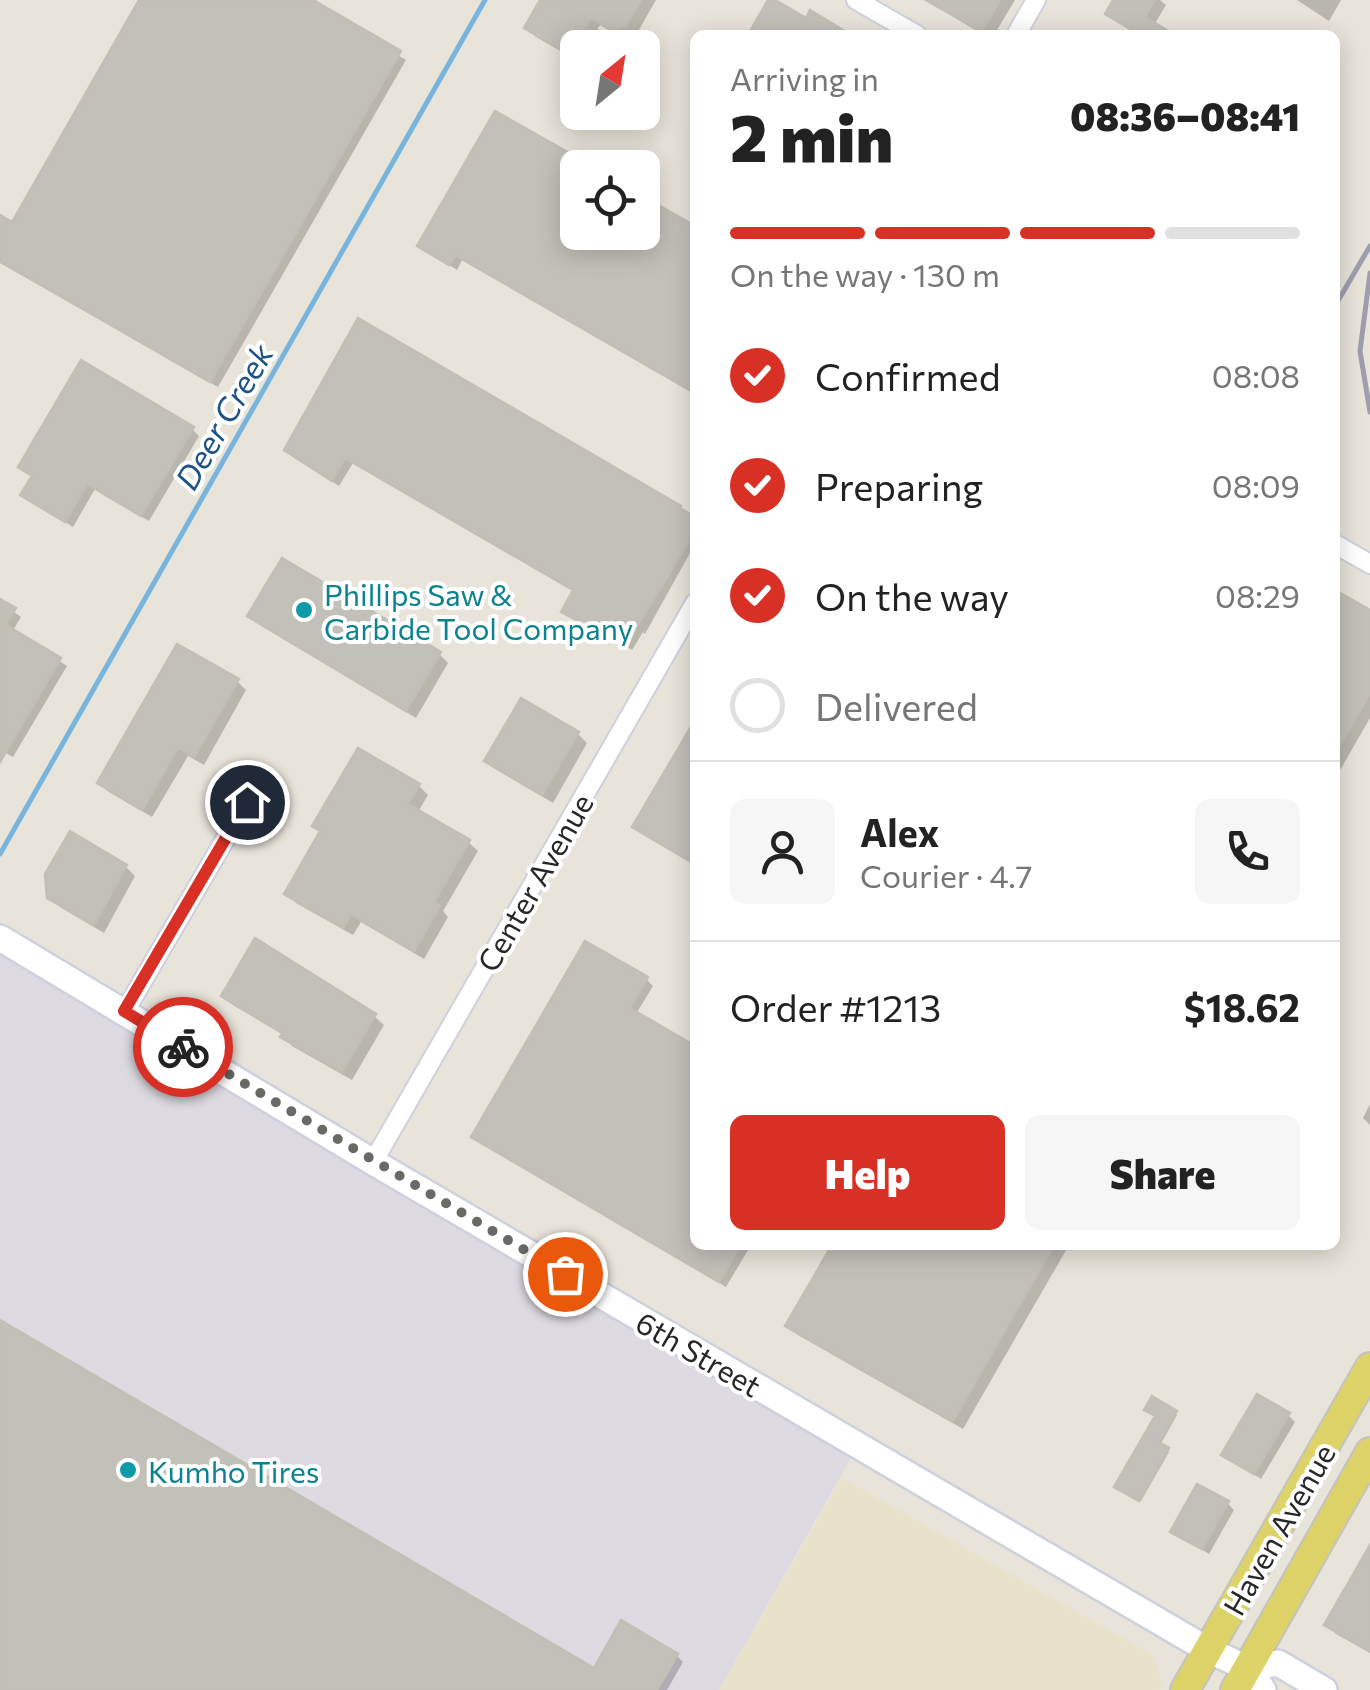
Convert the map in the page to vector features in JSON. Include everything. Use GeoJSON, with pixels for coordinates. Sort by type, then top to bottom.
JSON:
{"type":"FeatureCollection","features":[{"type":"Feature","properties":{"kind":"main road","name":"6th Street"},"geometry":{"type":"LineString","coordinates":[[0,938],[373,1162],[1208,1650],[1248,1683],[1278,1663],[1324,1690]]}},
{"type":"Feature","properties":{"kind":"main road","name":"Haven Avenue"},"geometry":{"type":"LineString","coordinates":[[1185,1690],[1370,1367]]}},
{"type":"Feature","properties":{"kind":"main road","name":"Haven Avenue"},"geometry":{"type":"LineString","coordinates":[[1248,1683],[1370,1452]]}},
{"type":"Feature","properties":{"kind":"street"},"geometry":{"type":"LineString","coordinates":[[856,0],[909,30]]}},
{"type":"Feature","properties":{"kind":"street"},"geometry":{"type":"LineString","coordinates":[[1019,30],[1036,0]]}},
{"type":"Feature","properties":{"kind":"street"},"geometry":{"type":"LineString","coordinates":[[1340,547],[1370,564]]}},
{"type":"Feature","properties":{"kind":"street","name":"Center Avenue"},"geometry":{"type":"LineString","coordinates":[[373,1162],[690,612]]}},
{"type":"Feature","properties":{"kind":"street"},"geometry":{"type":"LineString","coordinates":[[124,1011],[247,802]]}},
{"type":"Feature","properties":{"kind":"shaded area"},"geometry":{"type":"Polygon","coordinates":[[[0,955],[852,1456],[719,1690],[0,1690],[0,955]]]}},
{"type":"Feature","properties":{"kind":"shaded area"},"geometry":{"type":"Polygon","coordinates":[[[842,1478],[1154,1656],[1162,1685],[1159,1690],[719,1690],[842,1478]]]}},
{"type":"Feature","properties":{"kind":"building"},"geometry":{"type":"Polygon","coordinates":[[[139,0],[313,0],[401,51],[210,382],[0,261],[0,215],[12,222],[139,0]]]}},
{"type":"Feature","properties":{"kind":"building"},"geometry":{"type":"Polygon","coordinates":[[[540,0],[641,0],[626,26],[612,30],[590,18],[583,30],[560,30],[560,49],[524,28],[540,0]]]}},
{"type":"Feature","properties":{"kind":"building"},"geometry":{"type":"Polygon","coordinates":[[[768,0],[775,0],[806,18],[810,10],[843,30],[751,30],[768,0]]]}},
{"type":"Feature","properties":{"kind":"building"},"geometry":{"type":"Polygon","coordinates":[[[926,0],[1000,0],[984,28],[978,30],[926,0]]]}},
{"type":"Feature","properties":{"kind":"building"},"geometry":{"type":"Polygon","coordinates":[[[1113,0],[1155,0],[1145,17],[1167,30],[1132,30],[1105,14],[1113,0]]]}},
{"type":"Feature","properties":{"kind":"building"},"geometry":{"type":"Polygon","coordinates":[[[495,111],[564,150],[560,150],[560,250],[660,250],[660,206],[690,223],[690,390],[455,255],[449,265],[417,246],[495,111]]]}},
{"type":"Feature","properties":{"kind":"building"},"geometry":{"type":"Polygon","coordinates":[[[358,318],[681,506],[690,514],[690,539],[625,646],[561,612],[573,590],[345,458],[332,481],[284,450],[358,318]]]}},
{"type":"Feature","properties":{"kind":"building"},"geometry":{"type":"Polygon","coordinates":[[[81,360],[194,427],[141,516],[87,484],[65,522],[20,495],[32,476],[18,467],[81,360]]]}},
{"type":"Feature","properties":{"kind":"building"},"geometry":{"type":"Polygon","coordinates":[[[282,558],[441,652],[406,711],[247,616],[282,558]]]}},
{"type":"Feature","properties":{"kind":"building"},"geometry":{"type":"Polygon","coordinates":[[[1340,593],[1370,610],[1370,693],[1340,745],[1340,593]]]}},
{"type":"Feature","properties":{"kind":"building"},"geometry":{"type":"Polygon","coordinates":[[[0,599],[16,608],[6,625],[61,658],[0,762],[0,599]]]}},
{"type":"Feature","properties":{"kind":"building"},"geometry":{"type":"Polygon","coordinates":[[[177,644],[239,679],[194,757],[178,748],[142,810],[97,783],[177,644]]]}},
{"type":"Feature","properties":{"kind":"building"},"geometry":{"type":"Polygon","coordinates":[[[521,698],[579,732],[542,795],[484,761],[521,698]]]}},
{"type":"Feature","properties":{"kind":"building"},"geometry":{"type":"Polygon","coordinates":[[[690,728],[690,861],[632,827],[690,728]]]}},
{"type":"Feature","properties":{"kind":"building"},"geometry":{"type":"Polygon","coordinates":[[[358,748],[420,784],[408,804],[470,840],[434,902],[440,906],[414,951],[351,914],[343,928],[284,894],[320,831],[312,826],[358,748]]]}},
{"type":"Feature","properties":{"kind":"building"},"geometry":{"type":"Polygon","coordinates":[[[70,831],[127,865],[94,925],[47,898],[45,874],[70,831]]]}},
{"type":"Feature","properties":{"kind":"building"},"geometry":{"type":"Polygon","coordinates":[[[255,938],[376,1014],[342,1072],[280,1037],[282,1033],[221,996],[255,938]]]}},
{"type":"Feature","properties":{"kind":"building"},"geometry":{"type":"Polygon","coordinates":[[[585,941],[648,977],[630,1008],[690,1043],[690,1250],[738,1250],[719,1282],[471,1137],[585,941]]]}},
{"type":"Feature","properties":{"kind":"building"},"geometry":{"type":"Polygon","coordinates":[[[829,1250],[1051,1250],[953,1421],[785,1326],[829,1250]]]}},
{"type":"Feature","properties":{"kind":"building","name":"Kumho Tires"},"geometry":{"type":"Polygon","coordinates":[[[0,1320],[594,1668],[621,1620],[678,1654],[657,1690],[0,1690],[0,1320]]]}},
{"type":"Feature","properties":{"kind":"building"},"geometry":{"type":"Polygon","coordinates":[[[1257,1394],[1290,1413],[1254,1474],[1221,1455],[1257,1394]]]}},
{"type":"Feature","properties":{"kind":"building"},"geometry":{"type":"Polygon","coordinates":[[[1152,1396],[1177,1411],[1159,1442],[1169,1448],[1139,1501],[1114,1487],[1155,1416],[1144,1410],[1152,1396]]]}},
{"type":"Feature","properties":{"kind":"building"},"geometry":{"type":"Polygon","coordinates":[[[1197,1484],[1229,1501],[1202,1549],[1170,1532],[1197,1484]]]}},
{"type":"Feature","properties":{"kind":"building"},"geometry":{"type":"Polygon","coordinates":[[[1370,1545],[1370,1651],[1324,1625],[1370,1545]]]}},
{"type":"Feature","properties":{"kind":"waterway","name":"Deer Creek"},"geometry":{"type":"LineString","coordinates":[[0,854],[485,0]]}},
{"type":"Feature","properties":{"kind":"railway"},"geometry":{"type":"LineString","coordinates":[[1340,297],[1370,246]]}},
{"type":"Feature","properties":{"kind":"railway"},"geometry":{"type":"LineString","coordinates":[[1370,273],[1360,351],[1370,412]]}},
{"type":"Feature","properties":{"kind":"way so far"},"geometry":{"type":"LineString","coordinates":[[183,1047],[565,1274]]}},
{"type":"Feature","properties":{"kind":"place","name":"Phillips Saw & Carbide Tool Company"},"geometry":{"type":"Point","coordinates":[304,610]}},
{"type":"Feature","properties":{"kind":"place","name":"Kumho Tires"},"geometry":{"type":"Point","coordinates":[128,1470]}},
{"type":"Feature","properties":{"kind":"route"},"geometry":{"type":"LineString","coordinates":[[183,1047],[124,1011],[247,802]]}}]}
